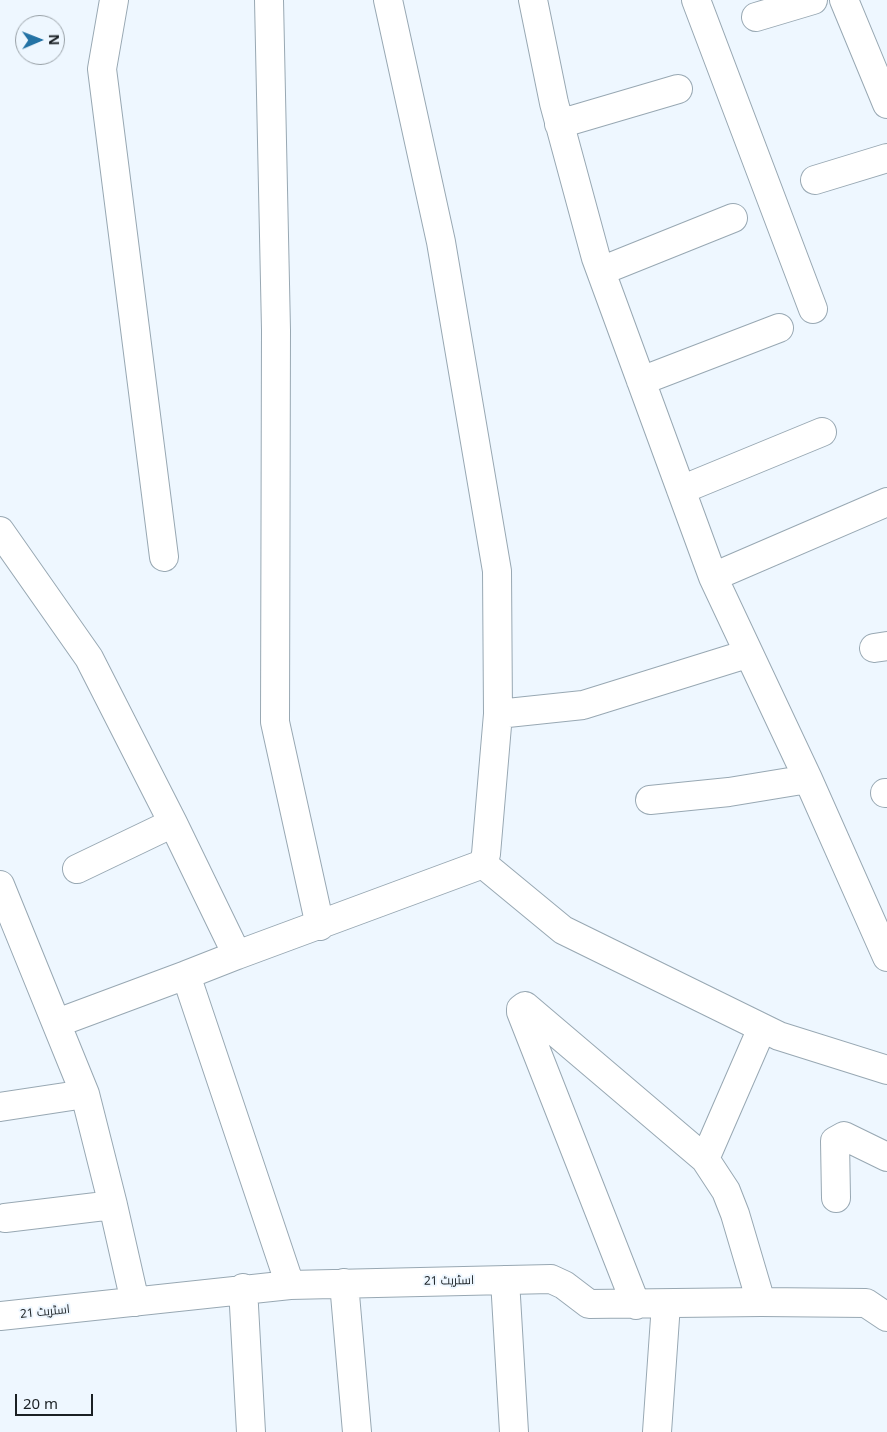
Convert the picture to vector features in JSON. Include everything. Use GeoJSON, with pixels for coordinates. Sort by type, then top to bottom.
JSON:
{"type":"FeatureCollection","features":[{"type":"Feature","properties":{"kind":"street"},"geometry":{"type":"LineString","coordinates":[[114,0],[102,69],[164,557]]}},
{"type":"Feature","properties":{"kind":"street"},"geometry":{"type":"LineString","coordinates":[[269,0],[276,330],[276,722],[320,926]]}},
{"type":"Feature","properties":{"kind":"street"},"geometry":{"type":"LineString","coordinates":[[388,0],[441,242],[497,571],[498,714],[484,864]]}},
{"type":"Feature","properties":{"kind":"street"},"geometry":{"type":"LineString","coordinates":[[533,0],[559,124],[601,272],[712,578],[808,779],[887,953]]}},
{"type":"Feature","properties":{"kind":"street"},"geometry":{"type":"LineString","coordinates":[[696,0],[813,309]]}},
{"type":"Feature","properties":{"kind":"street"},"geometry":{"type":"LineString","coordinates":[[756,17],[813,0]]}},
{"type":"Feature","properties":{"kind":"street"},"geometry":{"type":"LineString","coordinates":[[844,0],[887,104]]}},
{"type":"Feature","properties":{"kind":"street"},"geometry":{"type":"LineString","coordinates":[[559,124],[678,89]]}},
{"type":"Feature","properties":{"kind":"street"},"geometry":{"type":"LineString","coordinates":[[815,180],[887,158]]}},
{"type":"Feature","properties":{"kind":"street"},"geometry":{"type":"LineString","coordinates":[[601,272],[733,218]]}},
{"type":"Feature","properties":{"kind":"street"},"geometry":{"type":"LineString","coordinates":[[641,382],[779,328]]}},
{"type":"Feature","properties":{"kind":"street"},"geometry":{"type":"LineString","coordinates":[[681,490],[822,432]]}},
{"type":"Feature","properties":{"kind":"street"},"geometry":{"type":"LineString","coordinates":[[712,578],[887,502]]}},
{"type":"Feature","properties":{"kind":"street"},"geometry":{"type":"LineString","coordinates":[[0,531],[89,658],[173,823],[237,955]]}},
{"type":"Feature","properties":{"kind":"street"},"geometry":{"type":"LineString","coordinates":[[498,714],[583,705],[747,654]]}},
{"type":"Feature","properties":{"kind":"street"},"geometry":{"type":"LineString","coordinates":[[650,800],[729,792],[808,779]]}},
{"type":"Feature","properties":{"kind":"street"},"geometry":{"type":"LineString","coordinates":[[77,869],[173,823]]}},
{"type":"Feature","properties":{"kind":"street"},"geometry":{"type":"LineString","coordinates":[[58,1024],[237,955],[484,864]]}},
{"type":"Feature","properties":{"kind":"street"},"geometry":{"type":"LineString","coordinates":[[484,864],[563,930],[779,1036],[887,1070]]}},
{"type":"Feature","properties":{"kind":"street"},"geometry":{"type":"LineString","coordinates":[[0,884],[85,1094],[113,1204],[135,1302]]}},
{"type":"Feature","properties":{"kind":"street"},"geometry":{"type":"LineString","coordinates":[[186,975],[290,1285]]}},
{"type":"Feature","properties":{"kind":"street"},"geometry":{"type":"LineString","coordinates":[[636,1305],[521,1012],[522,1007],[528,1007],[705,1160],[726,1191],[735,1214],[761,1302]]}},
{"type":"Feature","properties":{"kind":"street"},"geometry":{"type":"LineString","coordinates":[[705,1160],[762,1028]]}},
{"type":"Feature","properties":{"kind":"street"},"geometry":{"type":"LineString","coordinates":[[0,1107],[85,1094]]}},
{"type":"Feature","properties":{"kind":"street"},"geometry":{"type":"LineString","coordinates":[[836,1198],[835,1141],[838,1137],[844,1136],[887,1157]]}},
{"type":"Feature","properties":{"kind":"street"},"geometry":{"type":"LineString","coordinates":[[6,1218],[113,1204]]}},
{"type":"Feature","properties":{"kind":"street","name":"اسٹریٹ 21"},"geometry":{"type":"LineString","coordinates":[[0,1316],[135,1302],[243,1288],[344,1283],[551,1279],[564,1285],[589,1304],[866,1303],[887,1317]]}},
{"type":"Feature","properties":{"kind":"street"},"geometry":{"type":"LineString","coordinates":[[504,1280],[514,1432]]}},
{"type":"Feature","properties":{"kind":"street"},"geometry":{"type":"LineString","coordinates":[[344,1283],[358,1432]]}},
{"type":"Feature","properties":{"kind":"street"},"geometry":{"type":"LineString","coordinates":[[243,1288],[251,1432]]}},
{"type":"Feature","properties":{"kind":"street"},"geometry":{"type":"LineString","coordinates":[[657,1432],[666,1304]]}}]}
